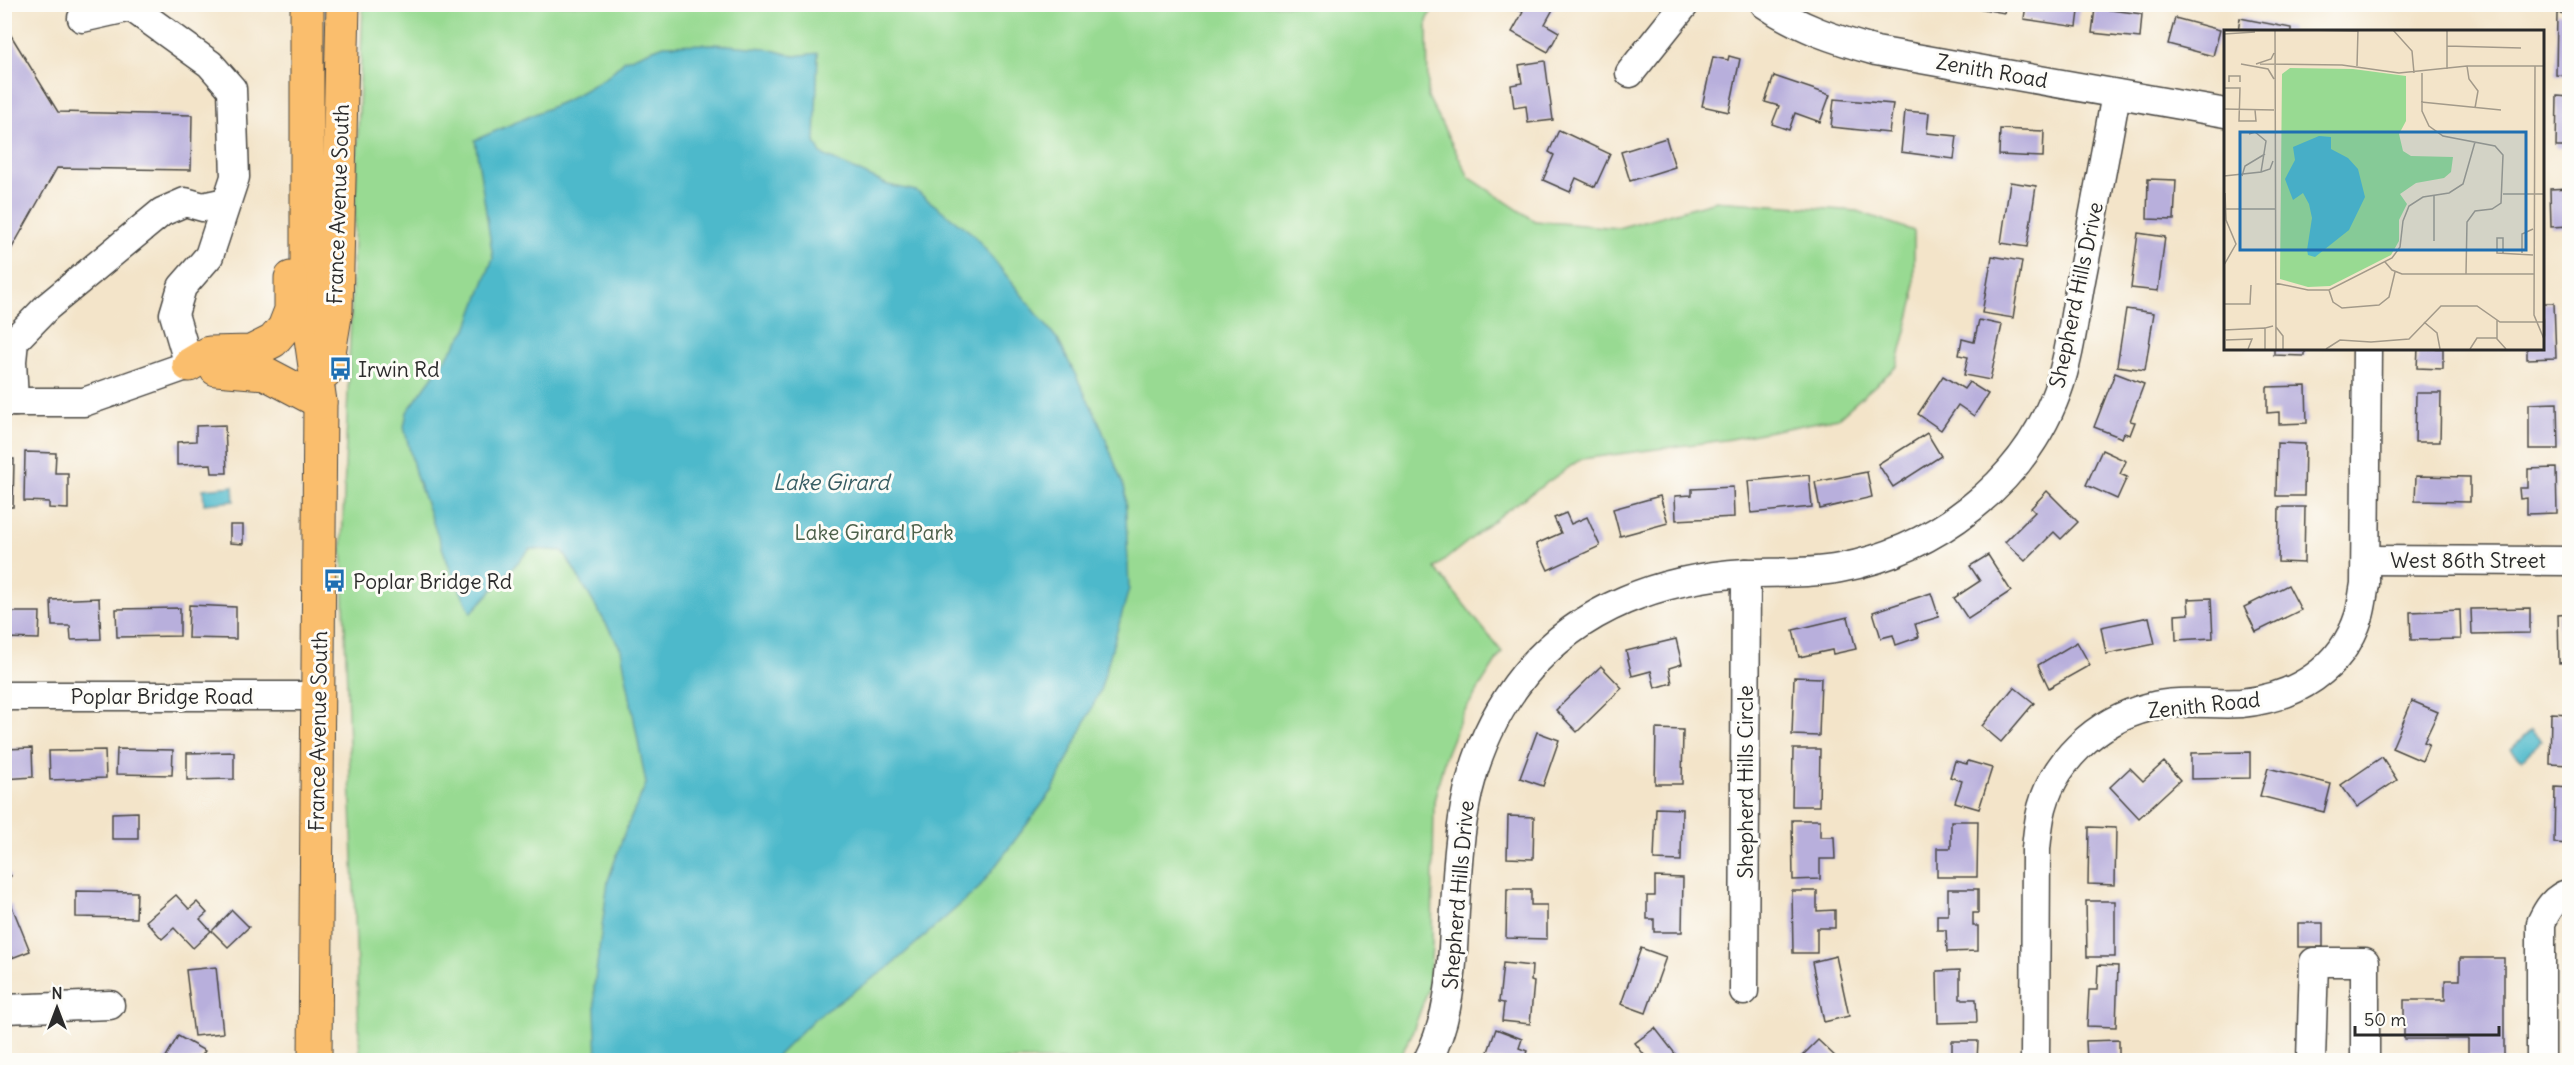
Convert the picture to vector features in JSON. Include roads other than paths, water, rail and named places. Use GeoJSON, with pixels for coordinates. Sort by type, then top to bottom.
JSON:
{"type":"FeatureCollection","features":[{"type":"Feature","properties":{"kind":"main road","name":"France Avenue South"},"geometry":{"type":"LineString","coordinates":[[307,4],[308,310],[320,402],[315,1060]]}},
{"type":"Feature","properties":{"kind":"main road","name":"France Avenue South"},"geometry":{"type":"LineString","coordinates":[[320,402],[336,310],[344,4]]}},
{"type":"Feature","properties":{"kind":"main road"},"geometry":{"type":"LineString","coordinates":[[189,365],[209,353],[251,351],[273,341],[284,328],[291,310],[291,265],[306,194]]}},
{"type":"Feature","properties":{"kind":"main road"},"geometry":{"type":"LineString","coordinates":[[189,365],[265,373],[320,402]]}},
{"type":"Feature","properties":{"kind":"street"},"geometry":{"type":"LineString","coordinates":[[1630,73],[1685,4]]}},
{"type":"Feature","properties":{"kind":"street","name":"Zenith Road"},"geometry":{"type":"LineString","coordinates":[[1765,4],[1781,15],[1828,37],[1876,51],[2224,113]]}},
{"type":"Feature","properties":{"kind":"street"},"geometry":{"type":"LineString","coordinates":[[82,18],[131,8],[210,63],[232,89],[235,177],[209,256],[182,286],[174,314],[189,365],[84,402],[9,402],[14,341],[47,307],[162,212],[184,202],[203,207],[226,202]]}},
{"type":"Feature","properties":{"kind":"street","name":"Shepherd Hills Drive"},"geometry":{"type":"LineString","coordinates":[[1428,1060],[1439,1040],[1449,1000],[1463,809],[1475,760],[1496,715],[1526,674],[1560,638],[1602,610],[1649,589],[1696,577],[1838,568],[1882,558],[1929,538],[1968,511],[2005,477],[2034,438],[2057,393],[2069,345],[2116,94]]}},
{"type":"Feature","properties":{"kind":"street","name":"Zenith Road"},"geometry":{"type":"LineString","coordinates":[[2035,1060],[2038,827],[2050,786],[2067,758],[2092,735],[2120,717],[2151,706],[2182,703],[2241,703],[2272,698],[2302,687],[2326,667],[2347,643],[2359,615],[2366,560],[2367,350]]}},
{"type":"Feature","properties":{"kind":"street","name":"West 86th Street"},"geometry":{"type":"LineString","coordinates":[[2366,560],[2570,561]]}},
{"type":"Feature","properties":{"kind":"street","name":"Shepherd Hills Circle"},"geometry":{"type":"LineString","coordinates":[[1744,991],[1746,573]]}},
{"type":"Feature","properties":{"kind":"street","name":"Poplar Bridge Road"},"geometry":{"type":"LineString","coordinates":[[4,696],[319,696]]}},
{"type":"Feature","properties":{"kind":"street"},"geometry":{"type":"LineString","coordinates":[[2541,1060],[2541,923],[2549,907],[2570,893]]}},
{"type":"Feature","properties":{"kind":"street"},"geometry":{"type":"LineString","coordinates":[[2311,1060],[2314,962],[2365,962],[2365,1060]]}},
{"type":"Feature","properties":{"kind":"street"},"geometry":{"type":"LineString","coordinates":[[4,1009],[110,1005]]}},
{"type":"Feature","properties":{"kind":"water","name":"Lake Girard"},"geometry":{"type":"Polygon","coordinates":[[[713,44],[765,48],[794,56],[818,53],[815,142],[821,154],[888,185],[916,191],[973,234],[1058,340],[1099,422],[1125,490],[1129,589],[1100,691],[1053,790],[978,889],[888,968],[815,1018],[773,1060],[597,1060],[594,987],[608,881],[625,831],[646,784],[621,649],[563,551],[530,549],[471,613],[450,569],[416,476],[404,427],[407,412],[467,329],[493,258],[475,140],[567,100],[607,77],[625,60],[664,45],[713,44]]]}},
{"type":"Feature","properties":{"kind":"water"},"geometry":{"type":"Polygon","coordinates":[[[233,486],[234,501],[204,504],[203,489],[233,486]]]}},
{"type":"Feature","properties":{"kind":"water"},"geometry":{"type":"Polygon","coordinates":[[[2531,730],[2541,741],[2522,760],[2511,749],[2531,730]]]}},
{"type":"Feature","properties":{"kind":"place","name":"Irwin Rd"},"geometry":{"type":"Point","coordinates":[340,369]}},
{"type":"Feature","properties":{"kind":"place","name":"Poplar Bridge Rd"},"geometry":{"type":"Point","coordinates":[335,581]}},
{"type":"Feature","properties":{"kind":"park label","name":"Lake Girard Park"},"geometry":{"type":"Point","coordinates":[874,532]}}]}
